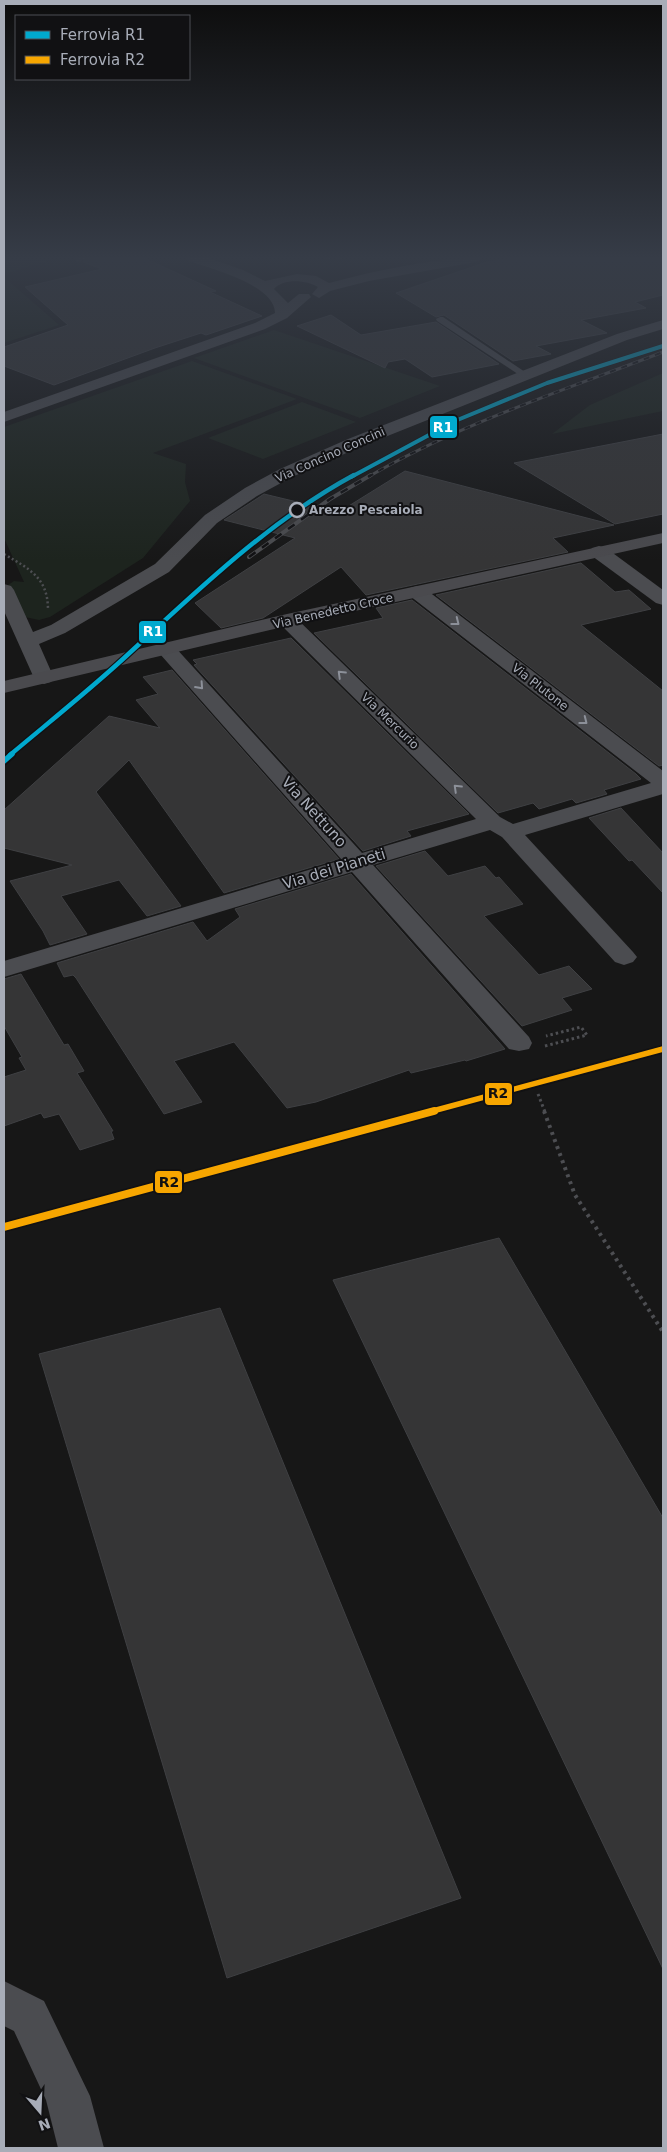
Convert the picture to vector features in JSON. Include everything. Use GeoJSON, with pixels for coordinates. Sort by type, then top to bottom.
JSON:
{"type":"FeatureCollection","features":[{"type":"Feature","properties":{"kind":"main road","name":"Via Benedetto Croce"},"geometry":{"type":"LineString","coordinates":[[4,687],[168,650],[287,620],[663,538]]}},
{"type":"Feature","properties":{"kind":"street"},"geometry":{"type":"LineString","coordinates":[[4,417],[169,358]]}},
{"type":"Feature","properties":{"kind":"street","name":"Via Concino Concini"},"geometry":{"type":"LineString","coordinates":[[38,637],[162,568],[211,518],[251,492],[286,473],[354,443],[570,358]]}},
{"type":"Feature","properties":{"kind":"street"},"geometry":{"type":"LineString","coordinates":[[599,552],[663,599]]}},
{"type":"Feature","properties":{"kind":"street"},"geometry":{"type":"LineString","coordinates":[[4,590],[38,637],[44,678]]}},
{"type":"Feature","properties":{"kind":"street","name":"Via Plutone"},"geometry":{"type":"LineString","coordinates":[[417,592],[663,782]]}},
{"type":"Feature","properties":{"kind":"street","name":"Via Mercurio"},"geometry":{"type":"LineString","coordinates":[[287,620],[501,827],[624,956]]}},
{"type":"Feature","properties":{"kind":"street","name":"Via Nettuno"},"geometry":{"type":"LineString","coordinates":[[168,650],[359,862],[531,1045]]}},
{"type":"Feature","properties":{"kind":"street","name":"Via dei Pianeti"},"geometry":{"type":"LineString","coordinates":[[4,969],[359,862],[663,787]]}},
{"type":"Feature","properties":{"kind":"street"},"geometry":{"type":"LineString","coordinates":[[4,2003],[29,2016],[67,2096],[81,2148]]}},
{"type":"Feature","properties":{"kind":"lane"},"geometry":{"type":"LineString","coordinates":[[500,358],[527,376]]}},
{"type":"Feature","properties":{"kind":"path"},"geometry":{"type":"LineString","coordinates":[[4,554],[35,572],[48,598],[38,637]]}},
{"type":"Feature","properties":{"kind":"path"},"geometry":{"type":"LineString","coordinates":[[581,1027],[587,1035],[531,1045],[581,1027]]}},
{"type":"Feature","properties":{"kind":"path"},"geometry":{"type":"LineString","coordinates":[[538,1094],[575,1195],[663,1332]]}},
{"type":"Feature","properties":{"kind":"shaded area"},"geometry":{"type":"Polygon","coordinates":[[[195,358],[358,358],[440,386],[360,418],[195,358]]]}},
{"type":"Feature","properties":{"kind":"shaded area"},"geometry":{"type":"Polygon","coordinates":[[[192,361],[297,399],[153,453],[186,464],[185,482],[190,501],[143,558],[50,617],[39,620],[25,617],[8,585],[14,581],[24,582],[4,538],[4,427],[192,361]]]}},
{"type":"Feature","properties":{"kind":"shaded area"},"geometry":{"type":"Polygon","coordinates":[[[663,373],[663,411],[552,434],[590,405],[663,373]]]}},
{"type":"Feature","properties":{"kind":"shaded area"},"geometry":{"type":"Polygon","coordinates":[[[302,402],[356,422],[263,459],[208,438],[302,402]]]}},
{"type":"Feature","properties":{"kind":"building"},"geometry":{"type":"Polygon","coordinates":[[[4,358],[127,358],[54,385],[4,366],[4,358]]]}},
{"type":"Feature","properties":{"kind":"building"},"geometry":{"type":"Polygon","coordinates":[[[365,358],[491,358],[499,364],[432,377],[405,359],[388,362],[385,368],[365,358]]]}},
{"type":"Feature","properties":{"kind":"building"},"geometry":{"type":"Polygon","coordinates":[[[509,358],[527,358],[513,361],[509,358]]]}},
{"type":"Feature","properties":{"kind":"building"},"geometry":{"type":"Polygon","coordinates":[[[663,434],[663,514],[615,524],[514,463],[663,434]]]}},
{"type":"Feature","properties":{"kind":"building"},"geometry":{"type":"Polygon","coordinates":[[[405,471],[614,525],[553,538],[568,552],[366,595],[341,567],[263,618],[221,628],[195,603],[295,538],[224,520],[264,494],[339,512],[405,471]]]}},
{"type":"Feature","properties":{"kind":"building"},"geometry":{"type":"Polygon","coordinates":[[[581,563],[615,592],[629,590],[651,609],[581,625],[663,691],[663,765],[659,766],[436,595],[581,563]]]}},
{"type":"Feature","properties":{"kind":"building"},"geometry":{"type":"Polygon","coordinates":[[[412,600],[641,779],[604,790],[607,794],[576,803],[572,799],[539,809],[533,803],[498,813],[314,633],[383,618],[376,608],[412,600]]]}},
{"type":"Feature","properties":{"kind":"building"},"geometry":{"type":"Polygon","coordinates":[[[291,638],[469,814],[407,831],[411,836],[363,851],[194,665],[197,664],[193,660],[291,638]]]}},
{"type":"Feature","properties":{"kind":"building"},"geometry":{"type":"Polygon","coordinates":[[[172,670],[339,859],[224,893],[129,760],[96,792],[181,906],[147,916],[119,880],[61,896],[87,934],[50,945],[10,881],[72,865],[4,848],[4,810],[109,716],[160,728],[136,700],[158,694],[143,677],[172,670]]]}},
{"type":"Feature","properties":{"kind":"building"},"geometry":{"type":"Polygon","coordinates":[[[621,808],[663,853],[663,893],[632,860],[629,861],[589,818],[621,808]]]}},
{"type":"Feature","properties":{"kind":"building"},"geometry":{"type":"Polygon","coordinates":[[[425,851],[448,876],[485,866],[496,878],[499,877],[523,904],[484,916],[539,975],[569,966],[592,989],[562,998],[572,1010],[522,1026],[376,866],[425,851]]]}},
{"type":"Feature","properties":{"kind":"building"},"geometry":{"type":"Polygon","coordinates":[[[351,874],[505,1049],[466,1061],[411,1073],[409,1070],[316,1102],[287,1108],[234,1042],[174,1061],[202,1102],[164,1114],[76,978],[73,975],[64,977],[57,963],[193,922],[207,941],[240,917],[235,909],[351,874]]]}},
{"type":"Feature","properties":{"kind":"building"},"geometry":{"type":"Polygon","coordinates":[[[21,974],[64,1045],[68,1044],[84,1071],[77,1073],[113,1131],[111,1131],[114,1139],[80,1150],[59,1114],[44,1118],[41,1113],[4,1126],[4,1077],[26,1070],[19,1058],[22,1057],[4,1026],[4,979],[21,974]]]}},
{"type":"Feature","properties":{"kind":"building"},"geometry":{"type":"Polygon","coordinates":[[[499,1238],[663,1518],[663,1969],[333,1280],[499,1238]]]}},
{"type":"Feature","properties":{"kind":"building"},"geometry":{"type":"Polygon","coordinates":[[[220,1308],[461,1898],[227,1978],[39,1354],[220,1308]]]}},
{"type":"Feature","properties":{"kind":"railway"},"geometry":{"type":"LineString","coordinates":[[351,477],[455,421],[547,383],[624,358]]}},
{"type":"Feature","properties":{"kind":"railway"},"geometry":{"type":"LineString","coordinates":[[368,477],[439,440],[475,424],[646,358]]}},
{"type":"Feature","properties":{"kind":"railway"},"geometry":{"type":"LineString","coordinates":[[10,755],[109,671],[205,584],[262,536],[291,514],[354,475]]}},
{"type":"Feature","properties":{"kind":"railway"},"geometry":{"type":"LineString","coordinates":[[249,557],[330,499],[371,475]]}},
{"type":"Feature","properties":{"kind":"railway"},"geometry":{"type":"LineString","coordinates":[[4,761],[12,754]]}},
{"type":"Feature","properties":{"kind":"rail line","name":"R1"},"geometry":{"type":"LineString","coordinates":[[4,761],[121,661],[199,589],[297,510],[323,492],[455,421],[547,383],[624,358]]}},
{"type":"Feature","properties":{"kind":"rail line","name":"R2"},"geometry":{"type":"LineString","coordinates":[[4,1227],[663,1049]]}},
{"type":"Feature","properties":{"kind":"place","name":"Arezzo Pescaiola"},"geometry":{"type":"Point","coordinates":[297,510]}}]}
